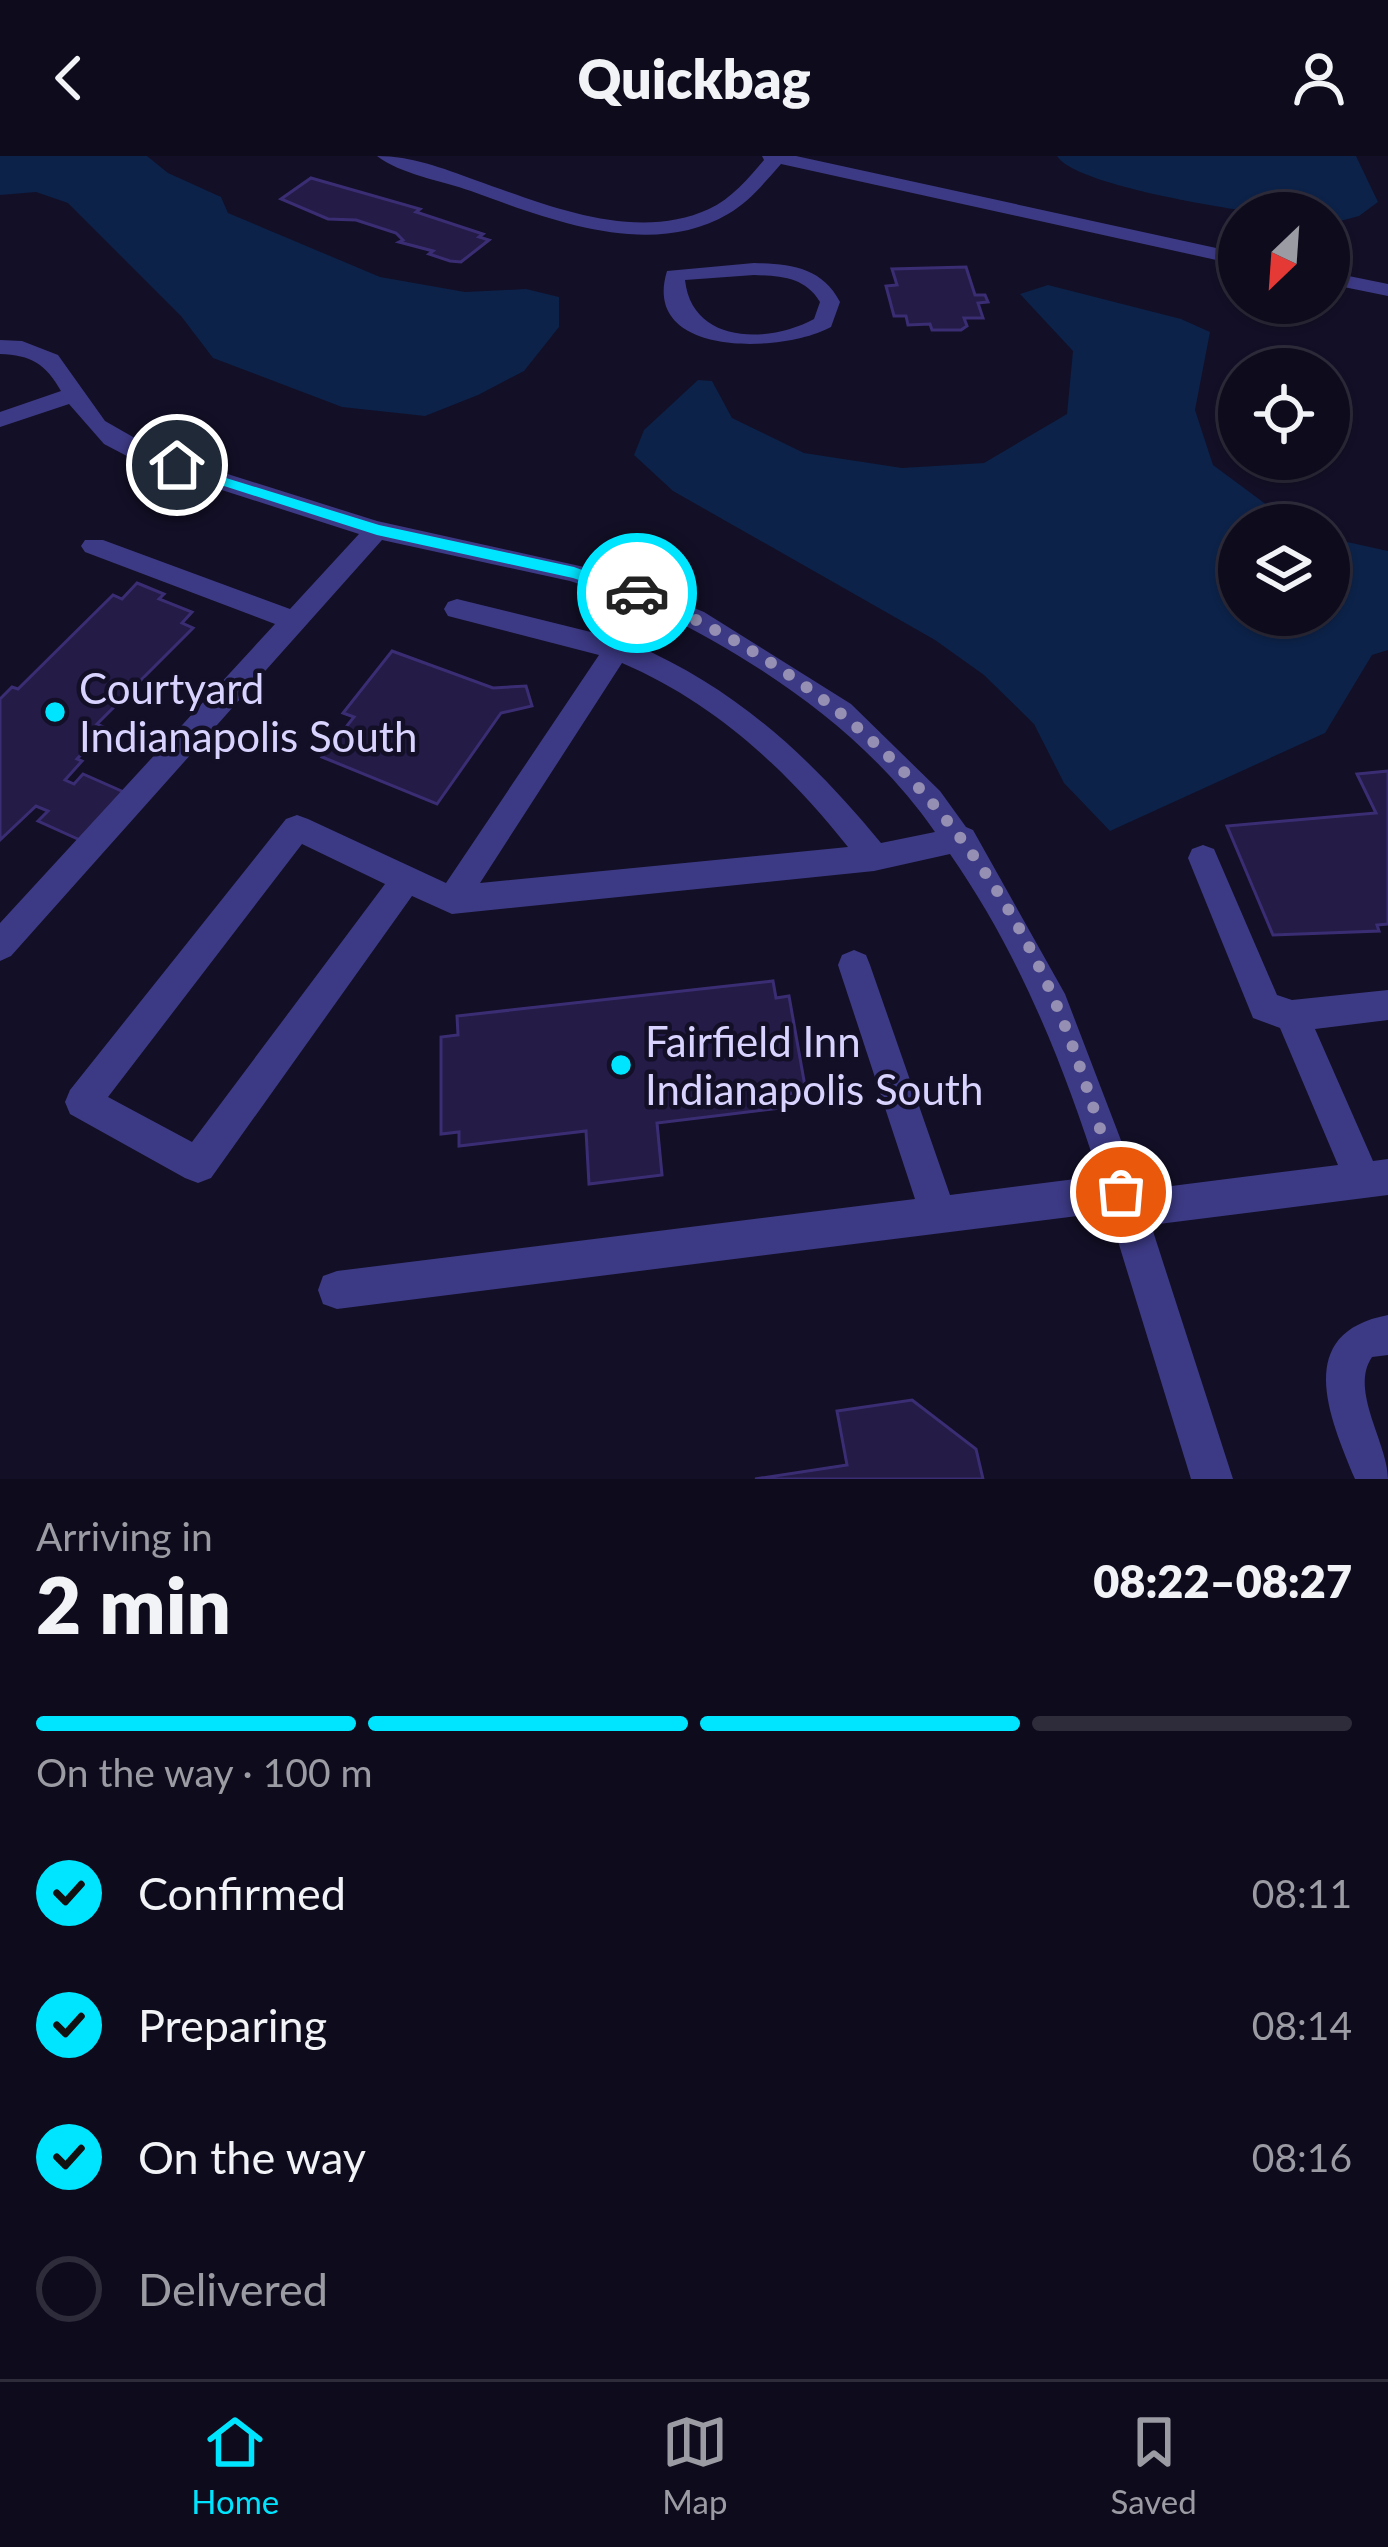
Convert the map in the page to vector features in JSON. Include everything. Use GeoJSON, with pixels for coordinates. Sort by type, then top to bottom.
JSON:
{"type":"FeatureCollection","features":[{"type":"Feature","properties":{"kind":"street"},"geometry":{"type":"LineString","coordinates":[[386,156],[599,226],[670,228],[726,207],[775,156],[1218,254]]}},
{"type":"Feature","properties":{"kind":"street"},"geometry":{"type":"LineString","coordinates":[[670,228],[674,275],[683,314],[696,325],[723,335],[798,336],[817,327],[830,310],[825,290],[798,274],[754,269],[674,275]]}},
{"type":"Feature","properties":{"kind":"street"},"geometry":{"type":"LineString","coordinates":[[1350,282],[1388,290]]}},
{"type":"Feature","properties":{"kind":"street"},"geometry":{"type":"LineString","coordinates":[[0,347],[21,346],[46,353],[98,427],[136,452],[377,530],[574,573],[656,601],[771,661],[849,717],[898,762],[962,839],[1006,904],[1058,1010],[1212,1479]]}},
{"type":"Feature","properties":{"kind":"street"},"geometry":{"type":"LineString","coordinates":[[0,420],[75,394]]}},
{"type":"Feature","properties":{"kind":"street"},"geometry":{"type":"LineString","coordinates":[[0,946],[377,530]]}},
{"type":"Feature","properties":{"kind":"street"},"geometry":{"type":"LineString","coordinates":[[94,546],[294,621]]}},
{"type":"Feature","properties":{"kind":"street"},"geometry":{"type":"LineString","coordinates":[[452,900],[617,650],[656,601]]}},
{"type":"Feature","properties":{"kind":"street"},"geometry":{"type":"LineString","coordinates":[[457,609],[617,650],[685,679],[771,740],[813,779],[874,858]]}},
{"type":"Feature","properties":{"kind":"street"},"geometry":{"type":"LineString","coordinates":[[406,879],[198,1166],[82,1102],[297,828],[452,900],[874,858],[962,839]]}},
{"type":"Feature","properties":{"kind":"street"},"geometry":{"type":"LineString","coordinates":[[1203,858],[1265,1007],[1292,1016],[1388,1005]]}},
{"type":"Feature","properties":{"kind":"street"},"geometry":{"type":"LineString","coordinates":[[854,964],[938,1214]]}},
{"type":"Feature","properties":{"kind":"street"},"geometry":{"type":"LineString","coordinates":[[337,1289],[938,1214],[1376,1179],[1292,1016]]}},
{"type":"Feature","properties":{"kind":"street"},"geometry":{"type":"LineString","coordinates":[[1376,1479],[1358,1440],[1346,1394],[1348,1357],[1360,1342],[1388,1335]]}},
{"type":"Feature","properties":{"kind":"water"},"geometry":{"type":"Polygon","coordinates":[[[0,156],[147,156],[168,173],[221,197],[228,213],[380,277],[465,292],[526,289],[559,297],[559,327],[524,371],[425,416],[342,407],[213,358],[181,316],[68,203],[36,192],[0,195],[0,156]]]}},
{"type":"Feature","properties":{"kind":"water"},"geometry":{"type":"Polygon","coordinates":[[[1057,156],[1356,156],[1378,202],[1350,218],[1350,192],[1218,192],[1218,206],[1117,185],[1069,166],[1057,156]]]}},
{"type":"Feature","properties":{"kind":"water"},"geometry":{"type":"Polygon","coordinates":[[[1048,285],[1181,319],[1210,332],[1195,410],[1218,480],[1233,480],[1266,504],[1218,504],[1218,636],[1350,636],[1350,543],[1388,551],[1388,650],[1372,655],[1325,733],[1110,831],[1064,783],[1034,724],[984,675],[935,640],[673,491],[634,455],[644,430],[698,380],[712,381],[732,418],[804,453],[902,468],[984,463],[1067,414],[1073,351],[1020,294],[1048,285]]]}},
{"type":"Feature","properties":{"kind":"building"},"geometry":{"type":"Polygon","coordinates":[[[311,178],[420,209],[416,212],[489,240],[461,262],[450,261],[399,242],[403,240],[396,233],[356,220],[328,219],[281,199],[311,178]]]}},
{"type":"Feature","properties":{"kind":"building"},"geometry":{"type":"Polygon","coordinates":[[[966,267],[975,295],[985,295],[988,302],[978,303],[983,318],[964,318],[967,326],[961,330],[932,330],[930,324],[908,325],[906,316],[894,316],[886,286],[897,285],[892,269],[966,267]]]}},
{"type":"Feature","properties":{"kind":"building","name":"Courtyard Indianapolis South"},"geometry":{"type":"Polygon","coordinates":[[[137,583],[164,594],[159,599],[192,612],[182,623],[193,628],[97,724],[106,728],[65,780],[74,784],[83,774],[135,797],[91,845],[38,821],[48,811],[36,806],[0,840],[0,699],[12,687],[18,689],[113,595],[122,599],[137,583]]]}},
{"type":"Feature","properties":{"kind":"building"},"geometry":{"type":"Polygon","coordinates":[[[392,651],[493,688],[526,686],[532,706],[501,713],[437,804],[322,757],[354,717],[343,713],[392,651]]]}},
{"type":"Feature","properties":{"kind":"building"},"geometry":{"type":"Polygon","coordinates":[[[1388,771],[1388,924],[1377,925],[1379,931],[1273,935],[1227,826],[1376,813],[1357,774],[1388,771]]]}},
{"type":"Feature","properties":{"kind":"building","name":"Fairfield Inn Indianapolis South"},"geometry":{"type":"Polygon","coordinates":[[[773,981],[776,998],[789,996],[806,1092],[787,1094],[789,1107],[657,1123],[662,1175],[589,1184],[586,1131],[459,1146],[459,1132],[441,1134],[441,1037],[458,1035],[457,1016],[773,981]]]}},
{"type":"Feature","properties":{"kind":"building"},"geometry":{"type":"Polygon","coordinates":[[[912,1400],[976,1449],[983,1479],[755,1479],[847,1465],[837,1411],[912,1400]]]}},
{"type":"Feature","properties":{"kind":"way so far"},"geometry":{"type":"LineString","coordinates":[[637,593],[676,608],[771,661],[849,717],[898,762],[954,828],[1006,904],[1058,1010],[1121,1192]]}},
{"type":"Feature","properties":{"kind":"place","name":"Courtyard Indianapolis South"},"geometry":{"type":"Point","coordinates":[55,712]}},
{"type":"Feature","properties":{"kind":"place","name":"Fairfield Inn Indianapolis South"},"geometry":{"type":"Point","coordinates":[621,1065]}},
{"type":"Feature","properties":{"kind":"route"},"geometry":{"type":"LineString","coordinates":[[177,465],[377,530],[574,573],[637,593]]}}]}
